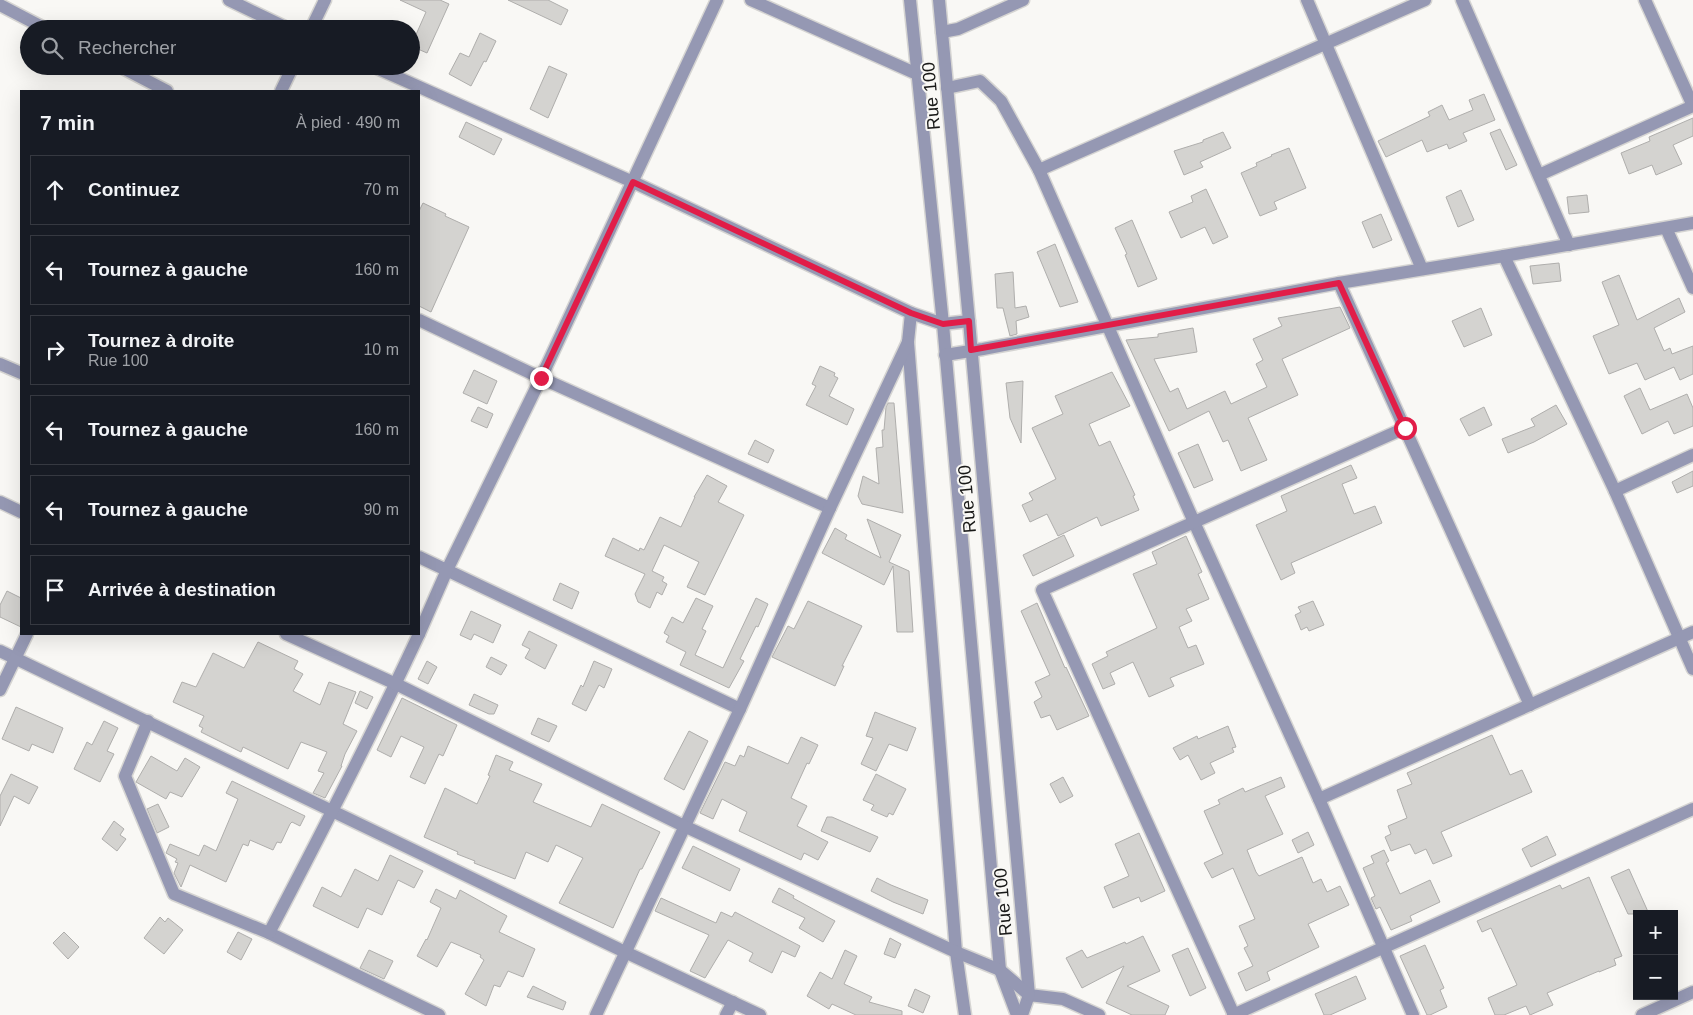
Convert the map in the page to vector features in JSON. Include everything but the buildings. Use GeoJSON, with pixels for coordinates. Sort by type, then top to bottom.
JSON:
{"type":"FeatureCollection","features":[{"type":"Feature","properties":{"kind":"street"},"geometry":{"type":"LineString","coordinates":[[229,0],[270,20]]}},
{"type":"Feature","properties":{"kind":"street"},"geometry":{"type":"LineString","coordinates":[[315,20],[325,0]]}},
{"type":"Feature","properties":{"kind":"street"},"geometry":{"type":"LineString","coordinates":[[420,632],[541,378],[717,0]]}},
{"type":"Feature","properties":{"kind":"street"},"geometry":{"type":"LineString","coordinates":[[751,0],[917,74]]}},
{"type":"Feature","properties":{"kind":"street"},"geometry":{"type":"LineString","coordinates":[[910,0],[943,324],[1000,970],[1017,1015]]}},
{"type":"Feature","properties":{"kind":"street","name":"Rue 100"},"geometry":{"type":"LineString","coordinates":[[939,0],[1029,995]]}},
{"type":"Feature","properties":{"kind":"street"},"geometry":{"type":"LineString","coordinates":[[942,32],[958,29],[1023,0]]}},
{"type":"Feature","properties":{"kind":"street"},"geometry":{"type":"LineString","coordinates":[[1306,0],[1422,269]]}},
{"type":"Feature","properties":{"kind":"street"},"geometry":{"type":"LineString","coordinates":[[1039,170],[1424,0]]}},
{"type":"Feature","properties":{"kind":"street"},"geometry":{"type":"LineString","coordinates":[[1462,0],[1569,245]]}},
{"type":"Feature","properties":{"kind":"street"},"geometry":{"type":"LineString","coordinates":[[1539,175],[1693,106],[1645,0]]}},
{"type":"Feature","properties":{"kind":"street"},"geometry":{"type":"LineString","coordinates":[[0,5],[29,20]]}},
{"type":"Feature","properties":{"kind":"street"},"geometry":{"type":"LineString","coordinates":[[137,75],[166,90]]}},
{"type":"Feature","properties":{"kind":"street"},"geometry":{"type":"LineString","coordinates":[[281,90],[289,75]]}},
{"type":"Feature","properties":{"kind":"street"},"geometry":{"type":"LineString","coordinates":[[392,75],[633,182],[911,313],[943,324],[969,321]]}},
{"type":"Feature","properties":{"kind":"street"},"geometry":{"type":"LineString","coordinates":[[948,88],[980,81],[1002,100],[1039,170],[1413,1015]]}},
{"type":"Feature","properties":{"kind":"street"},"geometry":{"type":"LineString","coordinates":[[945,355],[1339,283],[1693,223]]}},
{"type":"Feature","properties":{"kind":"street"},"geometry":{"type":"LineString","coordinates":[[1666,228],[1693,288]]}},
{"type":"Feature","properties":{"kind":"street"},"geometry":{"type":"LineString","coordinates":[[1504,256],[1615,491],[1693,669]]}},
{"type":"Feature","properties":{"kind":"street"},"geometry":{"type":"LineString","coordinates":[[1339,283],[1530,705]]}},
{"type":"Feature","properties":{"kind":"street"},"geometry":{"type":"LineString","coordinates":[[911,313],[908,342],[956,952],[964,1015]]}},
{"type":"Feature","properties":{"kind":"street"},"geometry":{"type":"LineString","coordinates":[[420,320],[541,378],[830,508]]}},
{"type":"Feature","properties":{"kind":"street"},"geometry":{"type":"LineString","coordinates":[[596,1015],[740,709],[830,508],[908,342]]}},
{"type":"Feature","properties":{"kind":"street"},"geometry":{"type":"LineString","coordinates":[[0,364],[20,373]]}},
{"type":"Feature","properties":{"kind":"street"},"geometry":{"type":"LineString","coordinates":[[1405,428],[1042,590],[1234,1015],[1693,810]]}},
{"type":"Feature","properties":{"kind":"street"},"geometry":{"type":"LineString","coordinates":[[1615,491],[1693,455]]}},
{"type":"Feature","properties":{"kind":"street"},"geometry":{"type":"LineString","coordinates":[[0,502],[20,512]]}},
{"type":"Feature","properties":{"kind":"street"},"geometry":{"type":"LineString","coordinates":[[420,557],[740,709]]}},
{"type":"Feature","properties":{"kind":"street"},"geometry":{"type":"LineString","coordinates":[[1319,799],[1693,632]]}},
{"type":"Feature","properties":{"kind":"street"},"geometry":{"type":"LineString","coordinates":[[0,690],[27,635]]}},
{"type":"Feature","properties":{"kind":"street"},"geometry":{"type":"LineString","coordinates":[[288,635],[396,684],[684,826],[956,952],[1000,970],[1029,995],[1063,999],[1099,1015]]}},
{"type":"Feature","properties":{"kind":"street"},"geometry":{"type":"LineString","coordinates":[[270,933],[333,811],[419,635]]}},
{"type":"Feature","properties":{"kind":"street"},"geometry":{"type":"LineString","coordinates":[[0,651],[760,1015]]}},
{"type":"Feature","properties":{"kind":"street"},"geometry":{"type":"LineString","coordinates":[[148,721],[125,776],[174,894],[270,933],[439,1015]]}},
{"type":"Feature","properties":{"kind":"street"},"geometry":{"type":"LineString","coordinates":[[1642,1015],[1693,992]]}},
{"type":"Feature","properties":{"kind":"street"},"geometry":{"type":"LineString","coordinates":[[1022,1015],[1029,995]]}},
{"type":"Feature","properties":{"kind":"street"},"geometry":{"type":"LineString","coordinates":[[726,1015],[733,1002]]}},
{"type":"Feature","properties":{"kind":"route"},"geometry":{"type":"LineString","coordinates":[[541,378],[633,182],[911,313],[943,324],[969,321],[971,350],[1339,283],[1405,428]]}}]}
